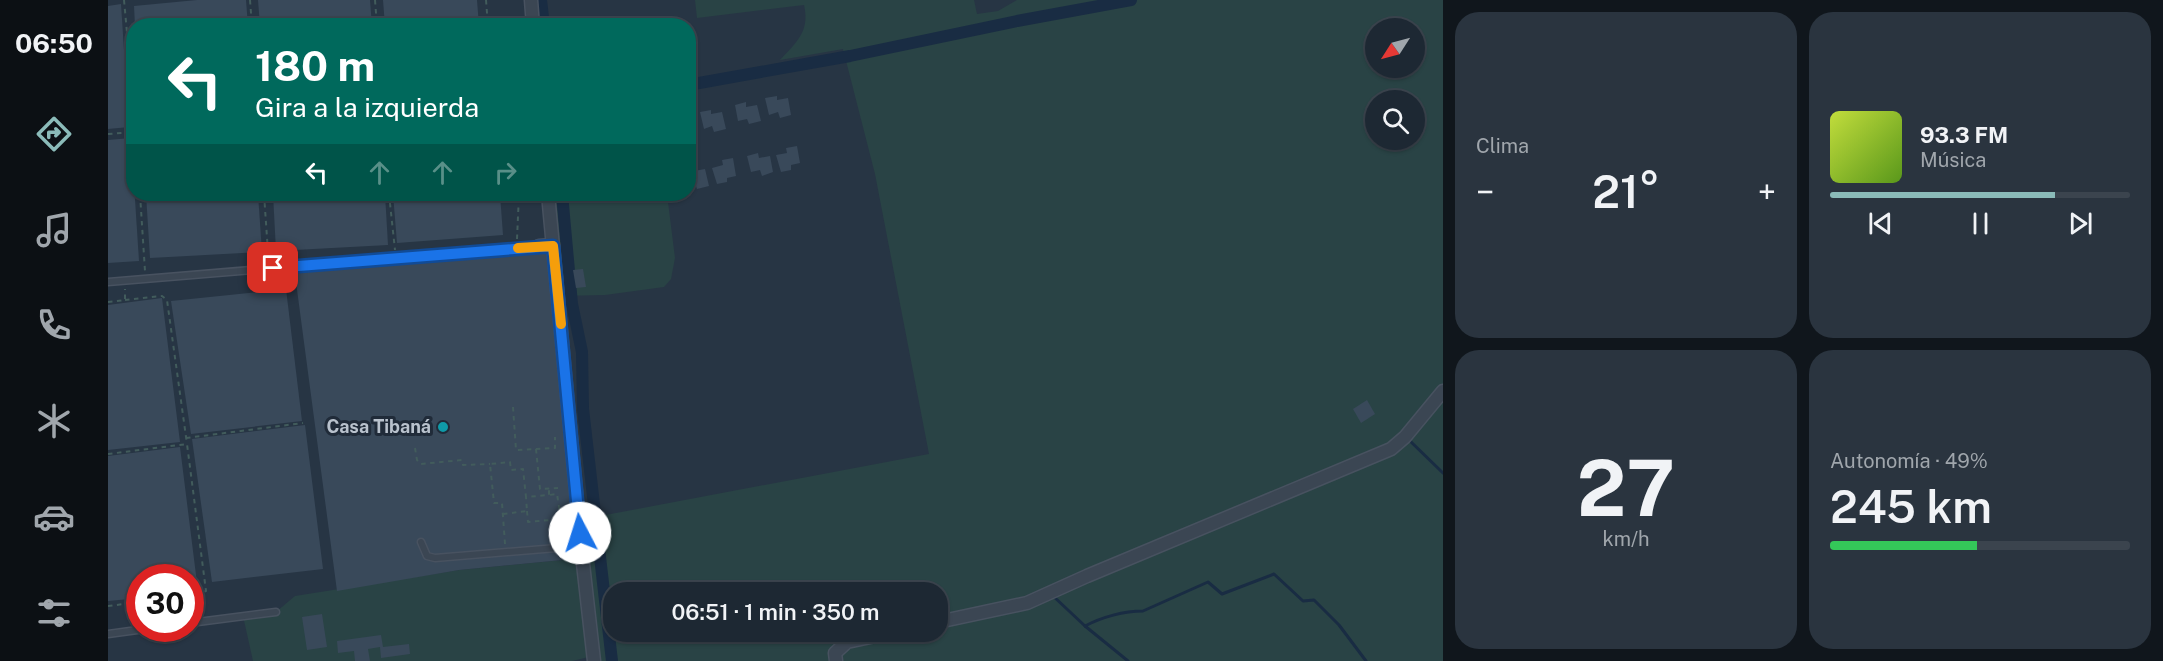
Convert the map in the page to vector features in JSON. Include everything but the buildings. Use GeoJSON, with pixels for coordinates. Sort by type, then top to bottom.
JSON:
{"type":"FeatureCollection","features":[{"type":"Feature","properties":{"kind":"street"},"geometry":{"type":"LineString","coordinates":[[531,0],[532,18]]}},
{"type":"Feature","properties":{"kind":"street"},"geometry":{"type":"LineString","coordinates":[[549,201],[594,661]]}},
{"type":"Feature","properties":{"kind":"street"},"geometry":{"type":"LineString","coordinates":[[539,246],[553,246]]}},
{"type":"Feature","properties":{"kind":"street"},"geometry":{"type":"LineString","coordinates":[[948,620],[1027,603],[1391,449],[1405,437],[1443,391]]}},
{"type":"Feature","properties":{"kind":"street"},"geometry":{"type":"LineString","coordinates":[[836,661],[836,653],[840,646],[847,642]]}},
{"type":"Feature","properties":{"kind":"lane"},"geometry":{"type":"LineString","coordinates":[[108,282],[539,246]]}},
{"type":"Feature","properties":{"kind":"lane"},"geometry":{"type":"LineString","coordinates":[[421,542],[428,556],[435,558],[570,549],[581,546]]}},
{"type":"Feature","properties":{"kind":"lane"},"geometry":{"type":"LineString","coordinates":[[204,621],[276,612]]}},
{"type":"Feature","properties":{"kind":"lane"},"geometry":{"type":"LineString","coordinates":[[108,634],[126,632]]}},
{"type":"Feature","properties":{"kind":"path"},"geometry":{"type":"LineString","coordinates":[[124,0],[126,22]]}},
{"type":"Feature","properties":{"kind":"path"},"geometry":{"type":"LineString","coordinates":[[250,0],[251,18]]}},
{"type":"Feature","properties":{"kind":"path"},"geometry":{"type":"LineString","coordinates":[[375,0],[376,18]]}},
{"type":"Feature","properties":{"kind":"path"},"geometry":{"type":"LineString","coordinates":[[486,0],[487,18]]}},
{"type":"Feature","properties":{"kind":"path"},"geometry":{"type":"LineString","coordinates":[[108,134],[126,133]]}},
{"type":"Feature","properties":{"kind":"path"},"geometry":{"type":"LineString","coordinates":[[140,201],[146,279]]}},
{"type":"Feature","properties":{"kind":"path"},"geometry":{"type":"LineString","coordinates":[[264,201],[268,252]]}},
{"type":"Feature","properties":{"kind":"path"},"geometry":{"type":"LineString","coordinates":[[390,201],[393,245],[398,258]]}},
{"type":"Feature","properties":{"kind":"path"},"geometry":{"type":"LineString","coordinates":[[516,248],[519,201]]}},
{"type":"Feature","properties":{"kind":"path"},"geometry":{"type":"LineString","coordinates":[[125,280],[125,300]]}},
{"type":"Feature","properties":{"kind":"path"},"geometry":{"type":"LineString","coordinates":[[108,302],[162,296],[167,300],[203,564]]}},
{"type":"Feature","properties":{"kind":"path"},"geometry":{"type":"LineString","coordinates":[[513,407],[516,450],[555,448],[555,437]]}},
{"type":"Feature","properties":{"kind":"path"},"geometry":{"type":"LineString","coordinates":[[186,438],[303,423]]}},
{"type":"Feature","properties":{"kind":"path"},"geometry":{"type":"LineString","coordinates":[[108,453],[187,444]]}},
{"type":"Feature","properties":{"kind":"path"},"geometry":{"type":"LineString","coordinates":[[415,448],[417,460],[421,464],[462,460],[463,465],[510,462],[511,470],[523,469],[528,522],[561,519],[558,494],[526,497]]}},
{"type":"Feature","properties":{"kind":"path"},"geometry":{"type":"LineString","coordinates":[[539,449],[540,489],[558,488]]}},
{"type":"Feature","properties":{"kind":"path"},"geometry":{"type":"LineString","coordinates":[[490,464],[494,503],[502,503],[506,553]]}},
{"type":"Feature","properties":{"kind":"path"},"geometry":{"type":"LineString","coordinates":[[549,488],[549,495]]}},
{"type":"Feature","properties":{"kind":"path"},"geometry":{"type":"LineString","coordinates":[[502,514],[527,511]]}},
{"type":"Feature","properties":{"kind":"path"},"geometry":{"type":"LineString","coordinates":[[204,576],[206,591],[204,592]]}},
{"type":"Feature","properties":{"kind":"path"},"geometry":{"type":"LineString","coordinates":[[108,606],[126,604]]}},
{"type":"Feature","properties":{"kind":"green space"},"geometry":{"type":"Polygon","coordinates":[[[695,0],[974,0],[977,14],[998,11],[1017,0],[1443,0],[1443,661],[594,661],[593,656],[572,661],[253,661],[243,616],[276,612],[295,596],[459,570],[583,558],[579,520],[929,454],[875,174],[843,49],[780,60],[801,36],[805,22],[804,5],[697,18],[695,0]]]}},
{"type":"Feature","properties":{"kind":"green space"},"geometry":{"type":"Polygon","coordinates":[[[549,201],[668,201],[675,258],[671,279],[664,287],[605,295],[559,296],[549,201]]]}},
{"type":"Feature","properties":{"kind":"waterway"},"geometry":{"type":"LineString","coordinates":[[541,0],[543,18]]}},
{"type":"Feature","properties":{"kind":"waterway"},"geometry":{"type":"LineString","coordinates":[[696,84],[850,56],[1131,0]]}},
{"type":"Feature","properties":{"kind":"waterway"},"geometry":{"type":"LineString","coordinates":[[563,201],[572,304],[582,352],[583,409],[612,661]]}},
{"type":"Feature","properties":{"kind":"waterway"},"geometry":{"type":"LineString","coordinates":[[1408,439],[1443,473]]}},
{"type":"Feature","properties":{"kind":"waterway"},"geometry":{"type":"LineString","coordinates":[[1085,626],[1113,615],[1143,611],[1208,582],[1222,594],[1274,574],[1303,601],[1314,600],[1339,625],[1366,661]]}},
{"type":"Feature","properties":{"kind":"waterway"},"geometry":{"type":"LineString","coordinates":[[1052,595],[1128,661]]}},
{"type":"Feature","properties":{"kind":"slow traffic"},"geometry":{"type":"LineString","coordinates":[[518,248],[553,246],[561,324]]}},
{"type":"Feature","properties":{"kind":"place","name":"Casa Tibaná"},"geometry":{"type":"Point","coordinates":[443,427]}},
{"type":"Feature","properties":{"kind":"route"},"geometry":{"type":"LineString","coordinates":[[273,268],[553,246],[580,533]]}}]}
